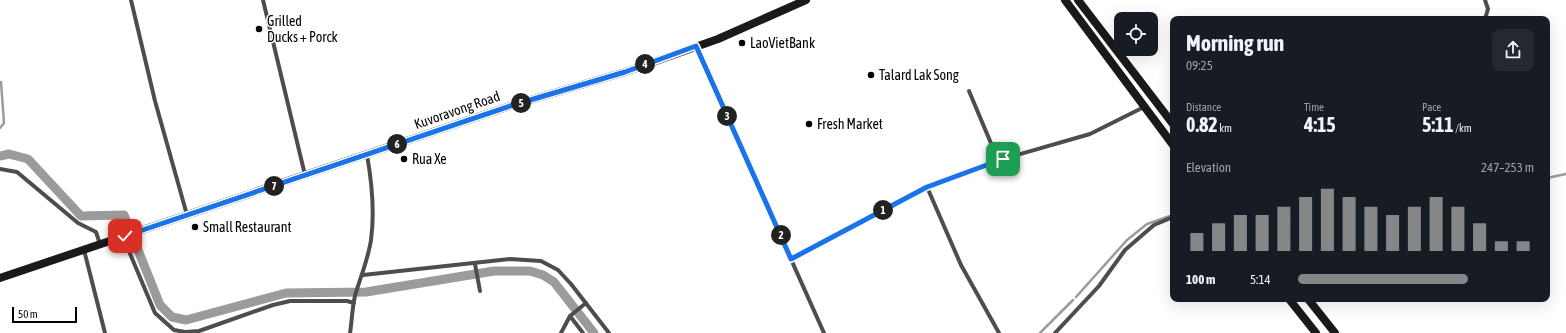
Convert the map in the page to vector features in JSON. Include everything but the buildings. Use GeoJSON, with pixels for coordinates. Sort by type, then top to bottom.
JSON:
{"type":"FeatureCollection","features":[{"type":"Feature","properties":{"kind":"street"},"geometry":{"type":"LineString","coordinates":[[131,0],[155,101],[187,215]]}},
{"type":"Feature","properties":{"kind":"street"},"geometry":{"type":"LineString","coordinates":[[263,0],[305,175]]}},
{"type":"Feature","properties":{"kind":"street","name":"Kuvoravong Road"},"geometry":{"type":"LineString","coordinates":[[0,278],[510,106],[625,72],[718,39],[806,0]]}},
{"type":"Feature","properties":{"kind":"street"},"geometry":{"type":"LineString","coordinates":[[1065,0],[1170,141]]}},
{"type":"Feature","properties":{"kind":"street"},"geometry":{"type":"LineString","coordinates":[[1078,0],[1170,120]]}},
{"type":"Feature","properties":{"kind":"street"},"geometry":{"type":"LineString","coordinates":[[1485,0],[1488,10],[1486,16]]}},
{"type":"Feature","properties":{"kind":"street"},"geometry":{"type":"LineString","coordinates":[[696,46],[824,333]]}},
{"type":"Feature","properties":{"kind":"street"},"geometry":{"type":"LineString","coordinates":[[969,91],[998,160]]}},
{"type":"Feature","properties":{"kind":"street"},"geometry":{"type":"LineString","coordinates":[[791,259],[927,187],[998,160],[1090,134],[1144,107]]}},
{"type":"Feature","properties":{"kind":"street"},"geometry":{"type":"LineString","coordinates":[[350,333],[355,298],[363,275],[371,241],[374,207],[373,190],[367,154]]}},
{"type":"Feature","properties":{"kind":"street"},"geometry":{"type":"LineString","coordinates":[[0,169],[17,172],[78,223],[96,232],[100,244]]}},
{"type":"Feature","properties":{"kind":"street"},"geometry":{"type":"LineString","coordinates":[[927,187],[961,265],[999,333]]}},
{"type":"Feature","properties":{"kind":"street"},"geometry":{"type":"LineString","coordinates":[[1055,333],[1099,286],[1125,250],[1154,226],[1170,218]]}},
{"type":"Feature","properties":{"kind":"street"},"geometry":{"type":"LineString","coordinates":[[124,236],[155,313],[174,330],[185,332],[199,331],[273,305],[290,302],[347,301],[354,303]]}},
{"type":"Feature","properties":{"kind":"street"},"geometry":{"type":"LineString","coordinates":[[84,250],[105,333]]}},
{"type":"Feature","properties":{"kind":"street"},"geometry":{"type":"LineString","coordinates":[[363,275],[510,259],[541,261],[558,270],[572,284],[609,333]]}},
{"type":"Feature","properties":{"kind":"street"},"geometry":{"type":"LineString","coordinates":[[475,264],[480,291]]}},
{"type":"Feature","properties":{"kind":"street"},"geometry":{"type":"LineString","coordinates":[[1292,302],[1316,333]]}},
{"type":"Feature","properties":{"kind":"street"},"geometry":{"type":"LineString","coordinates":[[1310,302],[1335,333]]}},
{"type":"Feature","properties":{"kind":"street"},"geometry":{"type":"LineString","coordinates":[[561,333],[570,316],[586,303]]}},
{"type":"Feature","properties":{"kind":"street"},"geometry":{"type":"LineString","coordinates":[[570,316],[582,333]]}},
{"type":"Feature","properties":{"kind":"waterway"},"geometry":{"type":"LineString","coordinates":[[0,128],[4,123],[1,82]]}},
{"type":"Feature","properties":{"kind":"waterway"},"geometry":{"type":"LineString","coordinates":[[0,156],[9,154],[28,159],[81,216],[124,215],[160,305],[172,317],[186,320],[286,293],[366,292],[494,271],[530,271],[543,275],[554,282],[594,333]]}},
{"type":"Feature","properties":{"kind":"waterway"},"geometry":{"type":"LineString","coordinates":[[1550,177],[1566,174]]}},
{"type":"Feature","properties":{"kind":"waterway"},"geometry":{"type":"LineString","coordinates":[[1076,297],[1127,240],[1147,224],[1170,216]]}},
{"type":"Feature","properties":{"kind":"waterway"},"geometry":{"type":"LineString","coordinates":[[1040,333],[1073,300]]}},
{"type":"Feature","properties":{"kind":"place","name":"Grilled Ducks + Porck"},"geometry":{"type":"Point","coordinates":[259,29]}},
{"type":"Feature","properties":{"kind":"place","name":"LaoVietBank"},"geometry":{"type":"Point","coordinates":[742,43]}},
{"type":"Feature","properties":{"kind":"place","name":"Talard Lak Song"},"geometry":{"type":"Point","coordinates":[871,75]}},
{"type":"Feature","properties":{"kind":"place","name":"Fresh Market"},"geometry":{"type":"Point","coordinates":[809,124]}},
{"type":"Feature","properties":{"kind":"place","name":"Rua Xe"},"geometry":{"type":"Point","coordinates":[404,159]}},
{"type":"Feature","properties":{"kind":"place","name":"Small Restaurant"},"geometry":{"type":"Point","coordinates":[195,227]}},
{"type":"Feature","properties":{"kind":"route"},"geometry":{"type":"LineString","coordinates":[[125,236],[510,106],[625,72],[696,46],[791,259],[927,187],[1003,159]]}}]}
